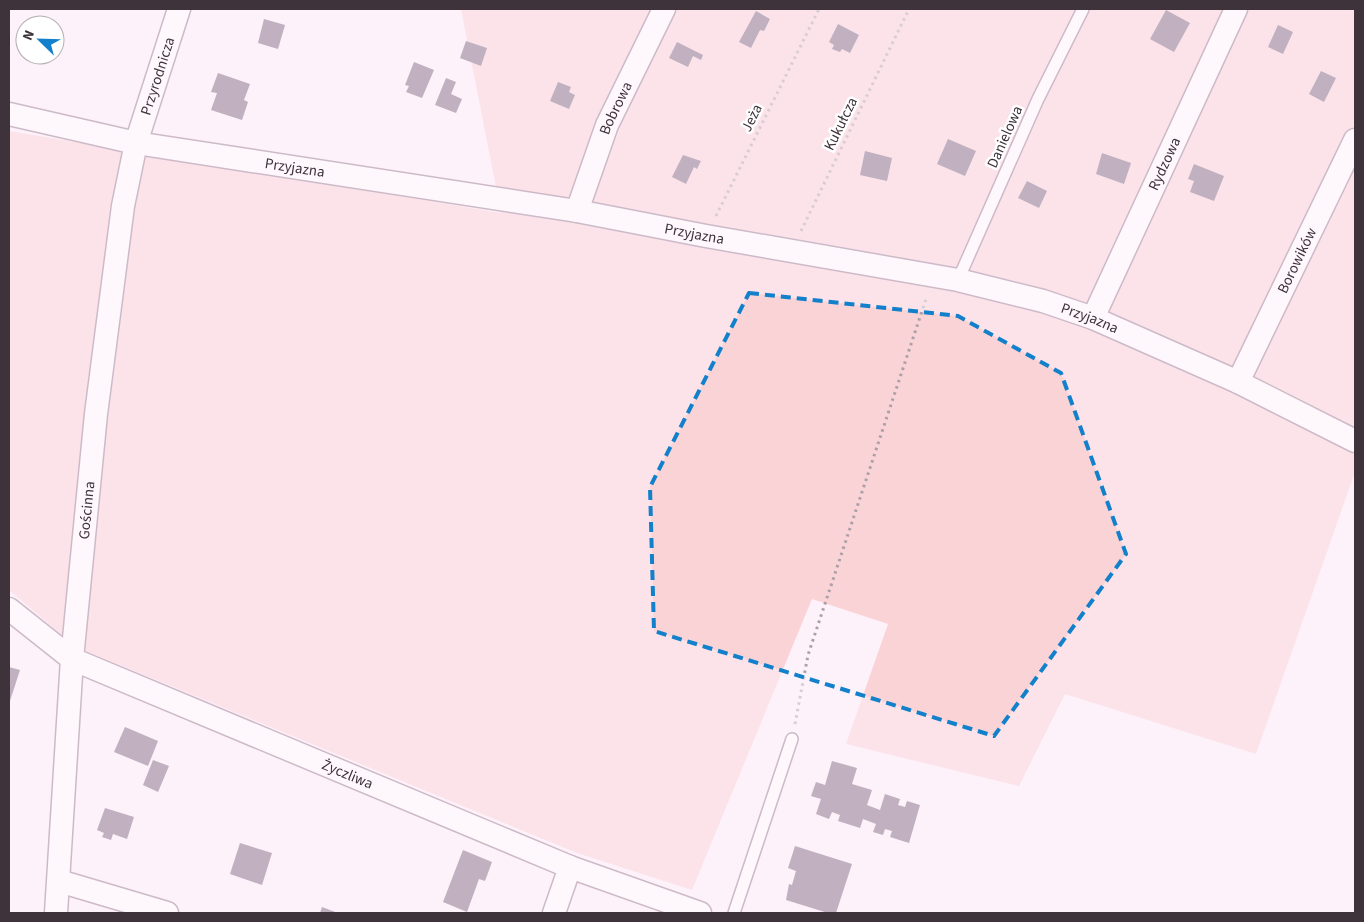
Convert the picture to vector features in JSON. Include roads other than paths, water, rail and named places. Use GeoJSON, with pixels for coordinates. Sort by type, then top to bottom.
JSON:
{"type":"FeatureCollection","features":[{"type":"Feature","properties":{"kind":"street","name":"Przyrodnicza"},"geometry":{"type":"LineString","coordinates":[[136,143],[180,9]]}},
{"type":"Feature","properties":{"kind":"street","name":"Bobrowa"},"geometry":{"type":"LineString","coordinates":[[577,210],[607,125],[664,9]]}},
{"type":"Feature","properties":{"kind":"street","name":"Rydzowa"},"geometry":{"type":"LineString","coordinates":[[1093,318],[1236,9]]}},
{"type":"Feature","properties":{"kind":"street","name":"Przyjazna"},"geometry":{"type":"LineString","coordinates":[[9,114],[136,143],[577,210],[706,236],[934,274],[1043,301],[1093,318],[1238,382],[1355,441]]}},
{"type":"Feature","properties":{"kind":"street","name":"Borowików"},"geometry":{"type":"LineString","coordinates":[[1238,382],[1355,140]]}},
{"type":"Feature","properties":{"kind":"street","name":"Gościnna"},"geometry":{"type":"LineString","coordinates":[[56,913],[72,659],[96,414],[123,206],[136,143]]}},
{"type":"Feature","properties":{"kind":"street","name":"Życzliwa"},"geometry":{"type":"LineString","coordinates":[[9,609],[72,659],[570,867],[700,913]]}},
{"type":"Feature","properties":{"kind":"street"},"geometry":{"type":"LineString","coordinates":[[554,913],[570,867]]}},
{"type":"Feature","properties":{"kind":"street"},"geometry":{"type":"LineString","coordinates":[[59,881],[167,913]]}},
{"type":"Feature","properties":{"kind":"lane","name":"Danielowa"},"geometry":{"type":"LineString","coordinates":[[958,280],[1038,99],[1084,9]]}},
{"type":"Feature","properties":{"kind":"lane"},"geometry":{"type":"LineString","coordinates":[[734,913],[792,739]]}}]}
